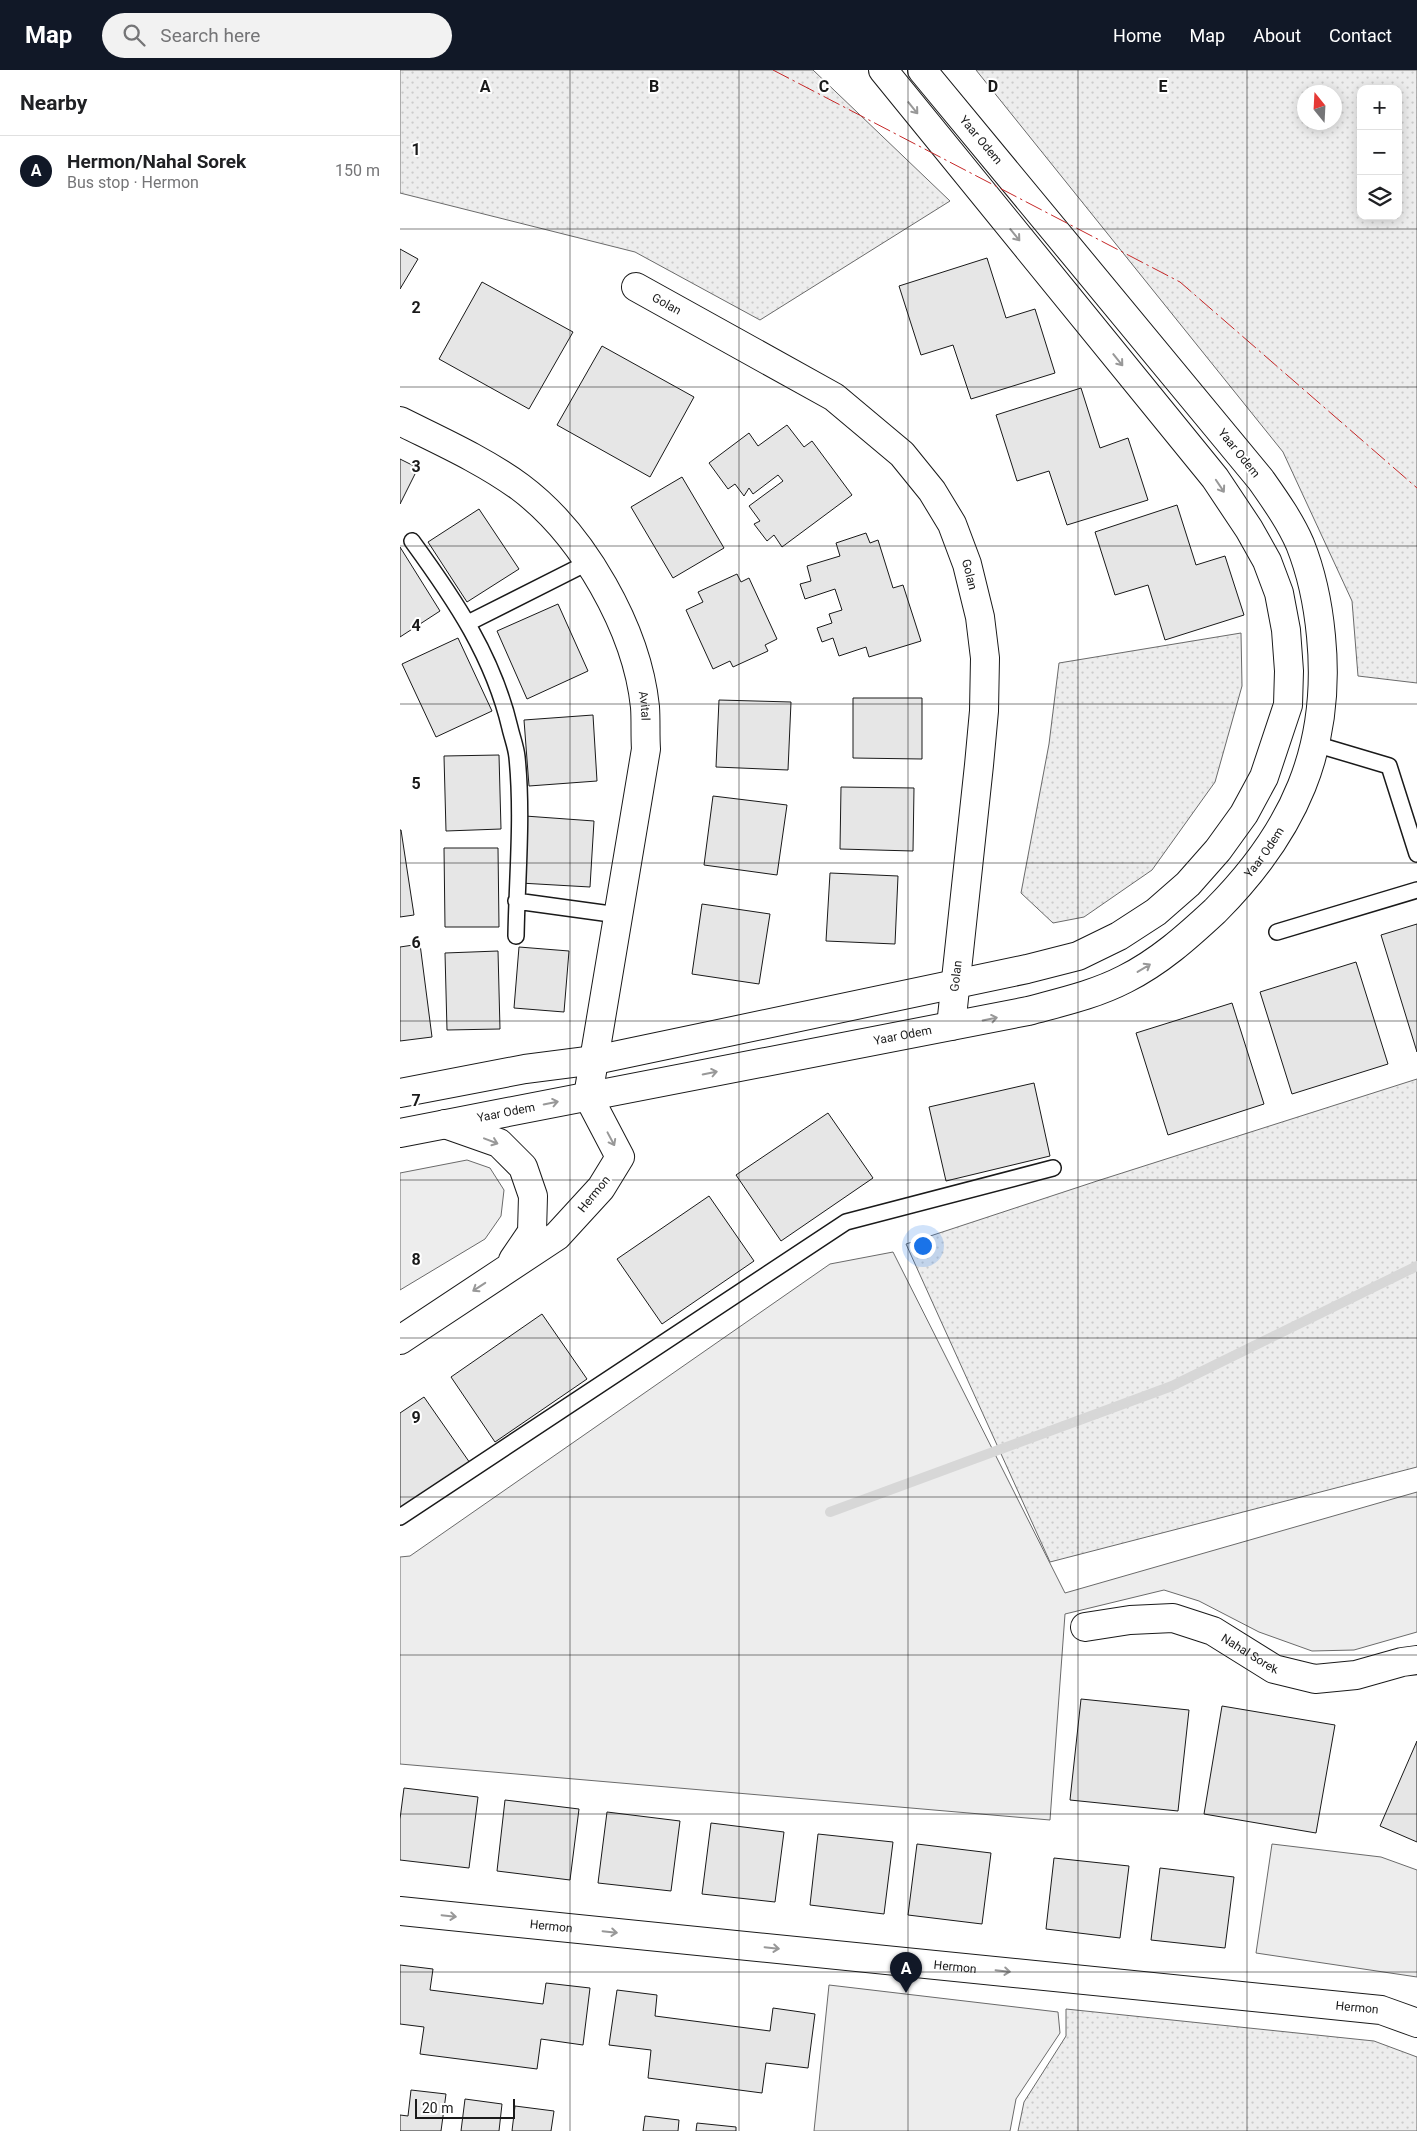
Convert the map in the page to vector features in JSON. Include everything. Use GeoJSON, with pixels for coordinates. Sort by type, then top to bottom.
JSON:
{"type":"FeatureCollection","features":[{"type":"Feature","properties":{"kind":"street"},"geometry":{"type":"LineString","coordinates":[[400,1093],[525,1069],[595,1060],[955,986],[1078,956],[1134,927],[1156,912],[1188,884],[1218,850],[1244,814],[1264,777],[1288,705],[1289,671],[1286,630],[1279,593],[1267,561],[1250,529],[1214,478],[883,70]]}},
{"type":"Feature","properties":{"kind":"street","name":"Yaar Odem"},"geometry":{"type":"LineString","coordinates":[[400,1133],[1028,1011],[1080,997],[1124,979],[1162,956],[1194,931],[1229,897],[1261,858],[1287,819],[1302,790],[1323,706],[1324,662],[1319,616],[1312,579],[1300,544],[1282,509],[1255,472],[922,70]]}},
{"type":"Feature","properties":{"kind":"street","name":"Golan"},"geometry":{"type":"LineString","coordinates":[[636,286],[834,397],[902,454],[932,491],[952,524],[967,564],[980,618],[985,658],[984,711],[980,756],[951,1026]]}},
{"type":"Feature","properties":{"kind":"street","name":"Avital"},"geometry":{"type":"LineString","coordinates":[[400,420],[484,464],[520,488],[558,523],[589,562],[618,615],[635,659],[645,706],[646,749],[588,1096]]}},
{"type":"Feature","properties":{"kind":"street","name":"Hermon"},"geometry":{"type":"LineString","coordinates":[[400,1340],[557,1236],[601,1188],[620,1157],[588,1096]]}},
{"type":"Feature","properties":{"kind":"street","name":"Hermon"},"geometry":{"type":"LineString","coordinates":[[446,1124],[499,1143],[523,1167],[533,1196],[532,1232],[508,1268]]}},
{"type":"Feature","properties":{"kind":"street","name":"Nahal Sorek"},"geometry":{"type":"LineString","coordinates":[[1085,1627],[1130,1620],[1173,1618],[1214,1631],[1274,1669],[1315,1679],[1356,1676],[1402,1662],[1417,1660]]}},
{"type":"Feature","properties":{"kind":"street","name":"Hermon"},"geometry":{"type":"LineString","coordinates":[[400,1911],[1381,2010],[1417,2023]]}},
{"type":"Feature","properties":{"kind":"lane"},"geometry":{"type":"LineString","coordinates":[[412,541],[455,600],[468,623],[486,655],[505,706],[517,756],[519,814],[516,936]]}},
{"type":"Feature","properties":{"kind":"lane"},"geometry":{"type":"LineString","coordinates":[[468,623],[589,562]]}},
{"type":"Feature","properties":{"kind":"lane"},"geometry":{"type":"LineString","coordinates":[[1315,744],[1389,766],[1417,854]]}},
{"type":"Feature","properties":{"kind":"lane"},"geometry":{"type":"LineString","coordinates":[[1277,932],[1417,890]]}},
{"type":"Feature","properties":{"kind":"lane"},"geometry":{"type":"LineString","coordinates":[[516,901],[618,915]]}},
{"type":"Feature","properties":{"kind":"lane"},"geometry":{"type":"LineString","coordinates":[[400,1517],[846,1222],[1053,1168]]}},
{"type":"Feature","properties":{"kind":"shaded area"},"geometry":{"type":"Polygon","coordinates":[[[400,70],[813,70],[950,201],[760,320],[635,252],[400,193],[400,70]]]}},
{"type":"Feature","properties":{"kind":"shaded area"},"geometry":{"type":"Polygon","coordinates":[[[976,70],[1417,70],[1417,683],[1358,676],[1352,601],[1283,452],[976,70]]]}},
{"type":"Feature","properties":{"kind":"shaded area"},"geometry":{"type":"Polygon","coordinates":[[[1241,633],[1242,686],[1215,782],[1152,870],[1084,917],[1053,923],[1021,893],[1049,744],[1059,663],[1241,633]]]}},
{"type":"Feature","properties":{"kind":"shaded area"},"geometry":{"type":"Polygon","coordinates":[[[1417,1079],[1417,1467],[1050,1562],[906,1244],[1417,1079]]]}},
{"type":"Feature","properties":{"kind":"shaded area"},"geometry":{"type":"Polygon","coordinates":[[[467,1160],[490,1168],[504,1190],[501,1216],[485,1239],[400,1290],[400,1173],[467,1160]]]}},
{"type":"Feature","properties":{"kind":"shaded area"},"geometry":{"type":"Polygon","coordinates":[[[893,1252],[1065,1593],[1417,1492],[1417,1632],[1354,1650],[1312,1651],[1259,1632],[1199,1601],[1164,1590],[1065,1614],[1050,1820],[400,1764],[400,1557],[410,1556],[830,1264],[893,1252]]]}},
{"type":"Feature","properties":{"kind":"shaded area"},"geometry":{"type":"Polygon","coordinates":[[[1272,1844],[1381,1857],[1417,1870],[1417,1977],[1256,1953],[1272,1844]]]}},
{"type":"Feature","properties":{"kind":"shaded area"},"geometry":{"type":"Polygon","coordinates":[[[829,1985],[1058,2012],[1060,2033],[1016,2099],[1010,2131],[814,2131],[829,1985]]]}},
{"type":"Feature","properties":{"kind":"shaded area"},"geometry":{"type":"Polygon","coordinates":[[[1066,2009],[1374,2041],[1417,2057],[1417,2131],[1018,2131],[1024,2102],[1066,2036],[1066,2009]]]}},
{"type":"Feature","properties":{"kind":"building"},"geometry":{"type":"Polygon","coordinates":[[[400,249],[418,259],[400,289],[400,249]]]}},
{"type":"Feature","properties":{"kind":"building"},"geometry":{"type":"Polygon","coordinates":[[[987,258],[1006,318],[1035,309],[1055,373],[971,399],[953,345],[921,355],[899,286],[987,258]]]}},
{"type":"Feature","properties":{"kind":"building"},"geometry":{"type":"Polygon","coordinates":[[[482,282],[573,332],[529,409],[439,359],[482,282]]]}},
{"type":"Feature","properties":{"kind":"building"},"geometry":{"type":"Polygon","coordinates":[[[602,346],[694,397],[650,477],[557,425],[602,346]]]}},
{"type":"Feature","properties":{"kind":"building"},"geometry":{"type":"Polygon","coordinates":[[[1081,388],[1100,448],[1128,438],[1148,500],[1067,525],[1049,471],[1017,481],[996,415],[1081,388]]]}},
{"type":"Feature","properties":{"kind":"building"},"geometry":{"type":"Polygon","coordinates":[[[787,425],[804,447],[812,441],[852,495],[782,547],[774,535],[767,541],[754,524],[760,521],[749,506],[783,481],[778,475],[753,494],[749,488],[744,496],[735,484],[728,489],[709,463],[749,433],[758,446],[787,425]]]}},
{"type":"Feature","properties":{"kind":"building"},"geometry":{"type":"Polygon","coordinates":[[[400,459],[418,468],[400,504],[400,459]]]}},
{"type":"Feature","properties":{"kind":"building"},"geometry":{"type":"Polygon","coordinates":[[[682,477],[724,548],[673,578],[631,507],[682,477]]]}},
{"type":"Feature","properties":{"kind":"building"},"geometry":{"type":"Polygon","coordinates":[[[1177,505],[1196,565],[1225,556],[1244,615],[1165,640],[1148,585],[1115,595],[1095,532],[1177,505]]]}},
{"type":"Feature","properties":{"kind":"building"},"geometry":{"type":"Polygon","coordinates":[[[479,509],[519,569],[467,602],[428,542],[479,509]]]}},
{"type":"Feature","properties":{"kind":"building"},"geometry":{"type":"Polygon","coordinates":[[[866,533],[870,543],[878,540],[893,588],[903,585],[921,641],[869,657],[866,647],[839,656],[833,638],[822,642],[817,628],[832,623],[829,614],[842,610],[835,589],[805,599],[800,584],[811,581],[807,566],[840,556],[836,543],[866,533]]]}},
{"type":"Feature","properties":{"kind":"building"},"geometry":{"type":"Polygon","coordinates":[[[400,547],[440,611],[400,637],[400,547]]]}},
{"type":"Feature","properties":{"kind":"building"},"geometry":{"type":"Polygon","coordinates":[[[737,574],[741,582],[749,578],[777,639],[765,645],[768,651],[733,667],[730,661],[713,669],[686,610],[703,602],[698,592],[737,574]]]}},
{"type":"Feature","properties":{"kind":"building"},"geometry":{"type":"Polygon","coordinates":[[[558,604],[588,671],[527,699],[497,631],[558,604]]]}},
{"type":"Feature","properties":{"kind":"building"},"geometry":{"type":"Polygon","coordinates":[[[458,638],[492,711],[436,737],[402,664],[458,638]]]}},
{"type":"Feature","properties":{"kind":"building"},"geometry":{"type":"Polygon","coordinates":[[[853,698],[922,698],[922,759],[853,758],[853,698]]]}},
{"type":"Feature","properties":{"kind":"building"},"geometry":{"type":"Polygon","coordinates":[[[719,700],[791,702],[788,770],[716,767],[719,700]]]}},
{"type":"Feature","properties":{"kind":"building"},"geometry":{"type":"Polygon","coordinates":[[[593,715],[597,781],[529,786],[524,720],[593,715]]]}},
{"type":"Feature","properties":{"kind":"building"},"geometry":{"type":"Polygon","coordinates":[[[499,755],[501,829],[446,831],[444,756],[499,755]]]}},
{"type":"Feature","properties":{"kind":"building"},"geometry":{"type":"Polygon","coordinates":[[[841,787],[914,788],[913,851],[840,849],[841,787]]]}},
{"type":"Feature","properties":{"kind":"building"},"geometry":{"type":"Polygon","coordinates":[[[713,796],[787,805],[777,875],[704,865],[713,796]]]}},
{"type":"Feature","properties":{"kind":"building"},"geometry":{"type":"Polygon","coordinates":[[[525,816],[594,821],[590,887],[520,883],[525,816]]]}},
{"type":"Feature","properties":{"kind":"building"},"geometry":{"type":"Polygon","coordinates":[[[400,830],[414,915],[400,917],[400,830]]]}},
{"type":"Feature","properties":{"kind":"building"},"geometry":{"type":"Polygon","coordinates":[[[444,848],[498,848],[499,927],[445,927],[444,848]]]}},
{"type":"Feature","properties":{"kind":"building"},"geometry":{"type":"Polygon","coordinates":[[[830,873],[898,876],[895,944],[826,941],[830,873]]]}},
{"type":"Feature","properties":{"kind":"building"},"geometry":{"type":"Polygon","coordinates":[[[702,904],[770,914],[759,984],[692,974],[702,904]]]}},
{"type":"Feature","properties":{"kind":"building"},"geometry":{"type":"Polygon","coordinates":[[[1417,924],[1417,1052],[1381,935],[1417,924]]]}},
{"type":"Feature","properties":{"kind":"building"},"geometry":{"type":"Polygon","coordinates":[[[420,944],[432,1037],[400,1041],[400,947],[420,944]]]}},
{"type":"Feature","properties":{"kind":"building"},"geometry":{"type":"Polygon","coordinates":[[[519,947],[569,951],[564,1012],[514,1008],[519,947]]]}},
{"type":"Feature","properties":{"kind":"building"},"geometry":{"type":"Polygon","coordinates":[[[498,951],[500,1029],[447,1030],[445,953],[498,951]]]}},
{"type":"Feature","properties":{"kind":"building"},"geometry":{"type":"Polygon","coordinates":[[[1356,962],[1388,1064],[1292,1094],[1260,992],[1356,962]]]}},
{"type":"Feature","properties":{"kind":"building"},"geometry":{"type":"Polygon","coordinates":[[[1232,1003],[1264,1104],[1168,1135],[1136,1033],[1232,1003]]]}},
{"type":"Feature","properties":{"kind":"building"},"geometry":{"type":"Polygon","coordinates":[[[1034,1083],[1050,1156],[946,1181],[929,1107],[1034,1083]]]}},
{"type":"Feature","properties":{"kind":"building"},"geometry":{"type":"Polygon","coordinates":[[[828,1113],[873,1178],[781,1241],[736,1175],[828,1113]]]}},
{"type":"Feature","properties":{"kind":"building"},"geometry":{"type":"Polygon","coordinates":[[[709,1196],[754,1261],[662,1324],[617,1259],[709,1196]]]}},
{"type":"Feature","properties":{"kind":"building"},"geometry":{"type":"Polygon","coordinates":[[[542,1314],[587,1379],[495,1442],[451,1377],[542,1314]]]}},
{"type":"Feature","properties":{"kind":"building"},"geometry":{"type":"Polygon","coordinates":[[[424,1397],[470,1463],[400,1510],[400,1413],[424,1397]]]}},
{"type":"Feature","properties":{"kind":"building"},"geometry":{"type":"Polygon","coordinates":[[[1081,1699],[1189,1710],[1178,1811],[1070,1800],[1081,1699]]]}},
{"type":"Feature","properties":{"kind":"building"},"geometry":{"type":"Polygon","coordinates":[[[1222,1706],[1335,1725],[1316,1833],[1204,1814],[1222,1706]]]}},
{"type":"Feature","properties":{"kind":"building"},"geometry":{"type":"Polygon","coordinates":[[[1417,1741],[1417,1842],[1380,1826],[1417,1741]]]}},
{"type":"Feature","properties":{"kind":"building"},"geometry":{"type":"Polygon","coordinates":[[[404,1788],[478,1797],[469,1868],[400,1860],[400,1819],[404,1788]]]}},
{"type":"Feature","properties":{"kind":"building"},"geometry":{"type":"Polygon","coordinates":[[[505,1800],[579,1809],[570,1880],[497,1871],[505,1800]]]}},
{"type":"Feature","properties":{"kind":"building"},"geometry":{"type":"Polygon","coordinates":[[[607,1812],[680,1821],[671,1891],[598,1883],[607,1812]]]}},
{"type":"Feature","properties":{"kind":"building"},"geometry":{"type":"Polygon","coordinates":[[[711,1823],[784,1832],[775,1902],[702,1894],[711,1823]]]}},
{"type":"Feature","properties":{"kind":"building"},"geometry":{"type":"Polygon","coordinates":[[[818,1834],[893,1842],[884,1914],[810,1905],[818,1834]]]}},
{"type":"Feature","properties":{"kind":"building"},"geometry":{"type":"Polygon","coordinates":[[[917,1844],[991,1853],[982,1924],[908,1915],[917,1844]]]}},
{"type":"Feature","properties":{"kind":"building"},"geometry":{"type":"Polygon","coordinates":[[[1054,1858],[1129,1866],[1120,1938],[1046,1929],[1054,1858]]]}},
{"type":"Feature","properties":{"kind":"building"},"geometry":{"type":"Polygon","coordinates":[[[1160,1868],[1234,1877],[1225,1948],[1151,1940],[1160,1868]]]}},
{"type":"Feature","properties":{"kind":"building"},"geometry":{"type":"Polygon","coordinates":[[[400,1965],[433,1969],[430,1990],[543,2004],[546,1983],[590,1988],[583,2045],[541,2039],[537,2069],[420,2054],[424,2027],[400,2024],[400,1965]]]}},
{"type":"Feature","properties":{"kind":"building"},"geometry":{"type":"Polygon","coordinates":[[[617,1990],[657,1995],[655,2016],[770,2031],[773,2008],[815,2014],[808,2068],[766,2063],[762,2093],[648,2078],[651,2050],[609,2045],[617,1990]]]}},
{"type":"Feature","properties":{"kind":"building"},"geometry":{"type":"Polygon","coordinates":[[[411,2090],[446,2094],[441,2131],[400,2131],[400,2115],[408,2116],[411,2090]]]}},
{"type":"Feature","properties":{"kind":"building"},"geometry":{"type":"Polygon","coordinates":[[[465,2099],[502,2104],[499,2131],[461,2131],[465,2099]]]}},
{"type":"Feature","properties":{"kind":"building"},"geometry":{"type":"Polygon","coordinates":[[[515,2106],[554,2111],[551,2131],[512,2131],[515,2106]]]}},
{"type":"Feature","properties":{"kind":"building"},"geometry":{"type":"Polygon","coordinates":[[[645,2116],[679,2120],[678,2131],[643,2131],[645,2116]]]}},
{"type":"Feature","properties":{"kind":"building"},"geometry":{"type":"Polygon","coordinates":[[[697,2123],[736,2127],[736,2131],[696,2131],[697,2123]]]}},
{"type":"Feature","properties":{"kind":"waterway"},"geometry":{"type":"LineString","coordinates":[[830,1512],[1172,1386],[1417,1266]]}},
{"type":"Feature","properties":{"kind":"power"},"geometry":{"type":"LineString","coordinates":[[773,70],[1180,282],[1417,488]]}},
{"type":"Feature","properties":{"kind":"place","name":"Hermon/Nahal Sorek"},"geometry":{"type":"Point","coordinates":[906,1993]}}]}
